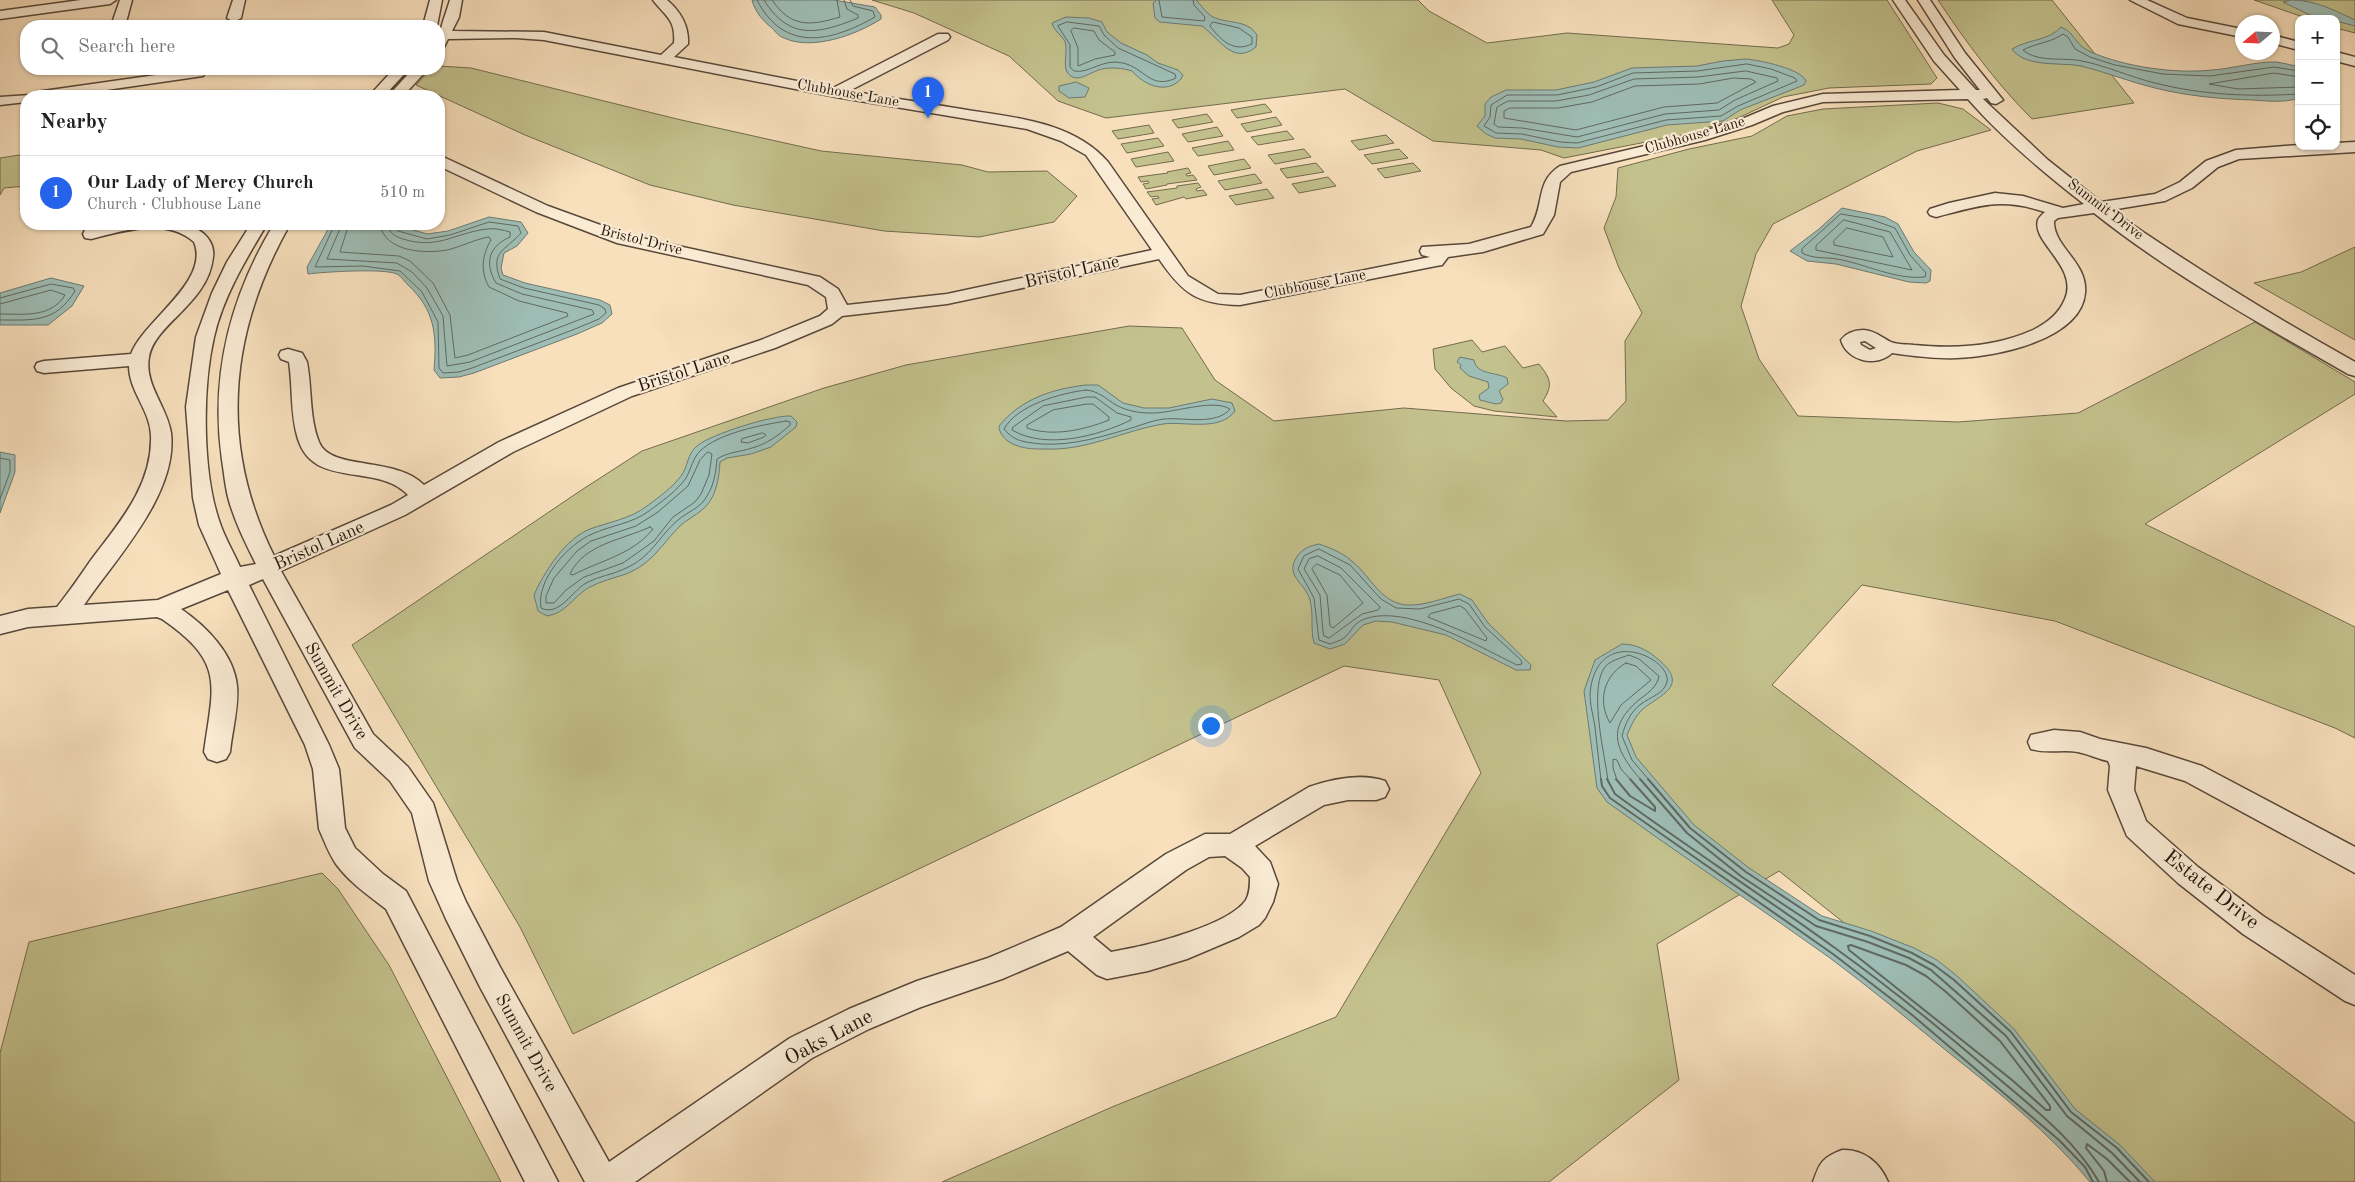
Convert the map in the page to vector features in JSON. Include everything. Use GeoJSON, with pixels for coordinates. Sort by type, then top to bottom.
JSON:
{"type":"FeatureCollection","features":[{"type":"Feature","properties":{"kind":"street"},"geometry":{"type":"LineString","coordinates":[[0,15],[110,0]]}},
{"type":"Feature","properties":{"kind":"street"},"geometry":{"type":"LineString","coordinates":[[120,20],[126,0]]}},
{"type":"Feature","properties":{"kind":"street"},"geometry":{"type":"LineString","coordinates":[[234,18],[239,0]]}},
{"type":"Feature","properties":{"kind":"street"},"geometry":{"type":"LineString","coordinates":[[431,20],[436,0]]}},
{"type":"Feature","properties":{"kind":"street"},"geometry":{"type":"LineString","coordinates":[[445,30],[452,17],[456,0]]}},
{"type":"Feature","properties":{"kind":"street"},"geometry":{"type":"LineString","coordinates":[[659,0],[673,12],[682,30],[681,44],[665,58]]}},
{"type":"Feature","properties":{"kind":"street","name":"Summit Drive"},"geometry":{"type":"LineString","coordinates":[[1900,0],[1935,53],[1972,94],[2021,143],[2098,206],[2233,298],[2355,370]]}},
{"type":"Feature","properties":{"kind":"street","name":"Summit Drive"},"geometry":{"type":"LineString","coordinates":[[1924,0],[1960,56],[2018,123],[2118,204],[2242,288],[2355,354]]}},
{"type":"Feature","properties":{"kind":"street"},"geometry":{"type":"LineString","coordinates":[[2136,0],[2183,21],[2235,32]]}},
{"type":"Feature","properties":{"kind":"street","name":"Clubhouse Lane"},"geometry":{"type":"LineString","coordinates":[[445,38],[530,34],[665,58],[836,93],[1017,122],[1066,138],[1090,152],[1102,166],[1178,276],[1203,294],[1214,299],[1240,300],[1436,261],[1442,253],[1494,243],[1537,230],[1547,211],[1550,183],[1561,172],[1572,167],[1692,139],[1747,122],[1778,109],[1823,98],[1992,94]]}},
{"type":"Feature","properties":{"kind":"street"},"geometry":{"type":"LineString","coordinates":[[836,93],[846,86],[944,37]]}},
{"type":"Feature","properties":{"kind":"street"},"geometry":{"type":"LineString","coordinates":[[2280,41],[2295,45]]}},
{"type":"Feature","properties":{"kind":"street"},"geometry":{"type":"LineString","coordinates":[[2340,57],[2355,62]]}},
{"type":"Feature","properties":{"kind":"street"},"geometry":{"type":"LineString","coordinates":[[78,90],[184,75]]}},
{"type":"Feature","properties":{"kind":"street"},"geometry":{"type":"LineString","coordinates":[[382,90],[395,75]]}},
{"type":"Feature","properties":{"kind":"street"},"geometry":{"type":"LineString","coordinates":[[401,90],[415,75]]}},
{"type":"Feature","properties":{"kind":"street"},"geometry":{"type":"LineString","coordinates":[[0,102],[20,99]]}},
{"type":"Feature","properties":{"kind":"street"},"geometry":{"type":"LineString","coordinates":[[1884,347],[1967,352],[2028,338],[2057,324],[2070,310],[2075,300],[2077,288],[2070,265],[2047,233],[2045,224],[2049,217],[2060,212],[2146,201],[2174,192],[2212,164],[2236,155],[2355,147]]}},
{"type":"Feature","properties":{"kind":"street","name":"Bristol Drive"},"geometry":{"type":"LineString","coordinates":[[445,163],[542,209],[623,239],[814,281],[831,292],[837,300],[838,311]]}},
{"type":"Feature","properties":{"kind":"street"},"geometry":{"type":"LineString","coordinates":[[1936,212],[1986,199],[2000,199],[2049,207],[2060,212]]}},
{"type":"Feature","properties":{"kind":"street"},"geometry":{"type":"LineString","coordinates":[[91,234],[104,230]]}},
{"type":"Feature","properties":{"kind":"street"},"geometry":{"type":"LineString","coordinates":[[65,614],[127,530],[143,504],[154,479],[160,455],[161,434],[153,403],[140,382],[137,370],[139,359],[152,334],[175,312],[195,284],[202,269],[205,255],[203,242],[196,234],[186,230]]}},
{"type":"Feature","properties":{"kind":"street"},"geometry":{"type":"LineString","coordinates":[[255,230],[236,262],[205,337],[196,407],[199,467],[203,498],[210,525],[235,580],[317,745],[326,769],[332,829],[346,856],[372,883],[396,900],[426,953],[542,1182]]}},
{"type":"Feature","properties":{"kind":"street","name":"Summit Drive"},"geometry":{"type":"LineString","coordinates":[[279,230],[252,280],[237,327],[227,376],[229,448],[238,498],[252,535],[312,651],[364,741],[399,774],[413,792],[424,811],[443,881],[456,910],[490,978],[602,1182]]}},
{"type":"Feature","properties":{"kind":"street","name":"Bristol Lane"},"geometry":{"type":"LineString","coordinates":[[0,625],[28,618],[65,614],[160,608],[235,580],[362,526],[422,496],[506,447],[625,392],[768,344],[826,320],[838,311],[948,299],[1161,253]]}},
{"type":"Feature","properties":{"kind":"street"},"geometry":{"type":"LineString","coordinates":[[288,355],[296,357],[298,362],[304,420],[312,448],[316,453],[338,465],[379,470],[397,476],[412,484],[422,496]]}},
{"type":"Feature","properties":{"kind":"street"},"geometry":{"type":"LineString","coordinates":[[44,368],[139,359]]}},
{"type":"Feature","properties":{"kind":"street"},"geometry":{"type":"LineString","coordinates":[[160,608],[178,617],[192,629],[216,662],[225,685],[216,752]]}},
{"type":"Feature","properties":{"kind":"street"},"geometry":{"type":"LineString","coordinates":[[2040,742],[2067,740],[2146,758],[2193,773],[2238,795],[2355,861]]}},
{"type":"Feature","properties":{"kind":"street","name":"Estate Drive"},"geometry":{"type":"LineString","coordinates":[[2117,752],[2123,766],[2121,790],[2136,828],[2188,875],[2253,925],[2355,991]]}},
{"type":"Feature","properties":{"kind":"street"},"geometry":{"type":"LineString","coordinates":[[1232,846],[1318,795],[1348,789],[1376,789]]}},
{"type":"Feature","properties":{"kind":"street","name":"Oaks Lane"},"geometry":{"type":"LineString","coordinates":[[608,1182],[801,1048],[859,1019],[900,1002],[992,970],[1071,936],[1176,862],[1205,846],[1227,844],[1232,846]]}},
{"type":"Feature","properties":{"kind":"street"},"geometry":{"type":"LineString","coordinates":[[1071,936],[1107,966],[1148,960],[1193,946],[1235,926],[1254,911],[1264,892],[1264,878],[1250,856],[1232,846]]}},
{"type":"Feature","properties":{"kind":"street"},"geometry":{"type":"LineString","coordinates":[[1829,1182],[1831,1174],[1836,1168],[1844,1165],[1863,1172],[1872,1182]]}},
{"type":"Feature","properties":{"kind":"shaded area"},"geometry":{"type":"Polygon","coordinates":[[[872,0],[1418,0],[1429,11],[1487,43],[1567,33],[1778,48],[1789,44],[1794,35],[1772,0],[1887,0],[1937,78],[1931,84],[1829,88],[1783,97],[1738,118],[1687,134],[1564,158],[1541,150],[1433,141],[1345,89],[1106,118],[1058,101],[1009,56],[914,13],[872,0]]]}},
{"type":"Feature","properties":{"kind":"shaded area"},"geometry":{"type":"Polygon","coordinates":[[[1938,0],[2052,0],[2134,103],[2032,119],[1982,62],[1938,0]]]}},
{"type":"Feature","properties":{"kind":"shaded area"},"geometry":{"type":"Polygon","coordinates":[[[2254,0],[2355,0],[2355,33],[2340,29],[2340,15],[2297,15],[2254,0]]]}},
{"type":"Feature","properties":{"kind":"shaded area"},"geometry":{"type":"Polygon","coordinates":[[[445,66],[471,68],[677,119],[821,151],[962,165],[988,172],[1047,171],[1077,196],[1054,222],[979,237],[884,231],[733,205],[650,185],[525,135],[445,98],[445,90],[427,90],[416,85],[425,75],[445,75],[445,66]]]}},
{"type":"Feature","properties":{"kind":"shaded area"},"geometry":{"type":"Polygon","coordinates":[[[1938,103],[1963,109],[1991,130],[1917,151],[1773,224],[1756,254],[1741,306],[1759,359],[1798,416],[1958,422],[2078,413],[2255,322],[2355,382],[2355,394],[2145,524],[2355,627],[2355,738],[2335,728],[2055,621],[1862,585],[1772,685],[2355,1123],[2355,1182],[2128,1182],[2006,1052],[1779,871],[1657,944],[1679,1080],[1549,1182],[942,1182],[1112,1107],[1336,1017],[1481,773],[1439,680],[1344,666],[573,1034],[520,927],[352,645],[642,451],[824,388],[906,365],[1129,326],[1182,328],[1215,380],[1274,421],[1404,408],[1566,421],[1608,420],[1626,401],[1625,341],[1642,313],[1619,268],[1604,228],[1616,197],[1618,168],[1689,149],[1752,136],[1787,116],[1823,109],[1938,103]]]}},
{"type":"Feature","properties":{"kind":"shaded area"},"geometry":{"type":"Polygon","coordinates":[[[1265,104],[1272,112],[1237,118],[1231,110],[1265,104]]]}},
{"type":"Feature","properties":{"kind":"shaded area"},"geometry":{"type":"Polygon","coordinates":[[[1207,114],[1213,122],[1178,128],[1172,120],[1207,114]]]}},
{"type":"Feature","properties":{"kind":"shaded area"},"geometry":{"type":"Polygon","coordinates":[[[1276,117],[1282,125],[1247,132],[1241,124],[1276,117]]]}},
{"type":"Feature","properties":{"kind":"shaded area"},"geometry":{"type":"Polygon","coordinates":[[[1149,125],[1154,133],[1118,139],[1112,131],[1149,125]]]}},
{"type":"Feature","properties":{"kind":"shaded area"},"geometry":{"type":"Polygon","coordinates":[[[1217,127],[1223,136],[1188,142],[1182,134],[1217,127]]]}},
{"type":"Feature","properties":{"kind":"shaded area"},"geometry":{"type":"Polygon","coordinates":[[[1287,131],[1294,139],[1258,145],[1251,137],[1287,131]]]}},
{"type":"Feature","properties":{"kind":"shaded area"},"geometry":{"type":"Polygon","coordinates":[[[1386,135],[1394,143],[1359,150],[1351,141],[1386,135]]]}},
{"type":"Feature","properties":{"kind":"shaded area"},"geometry":{"type":"Polygon","coordinates":[[[1158,138],[1164,146],[1127,153],[1121,144],[1158,138]]]}},
{"type":"Feature","properties":{"kind":"shaded area"},"geometry":{"type":"Polygon","coordinates":[[[1228,141],[1234,150],[1198,156],[1192,148],[1228,141]]]}},
{"type":"Feature","properties":{"kind":"shaded area"},"geometry":{"type":"Polygon","coordinates":[[[1304,149],[1311,157],[1275,164],[1268,155],[1304,149]]]}},
{"type":"Feature","properties":{"kind":"shaded area"},"geometry":{"type":"Polygon","coordinates":[[[1399,149],[1408,158],[1372,164],[1364,155],[1399,149]]]}},
{"type":"Feature","properties":{"kind":"shaded area"},"geometry":{"type":"Polygon","coordinates":[[[1168,152],[1174,161],[1136,167],[1131,159],[1168,152]]]}},
{"type":"Feature","properties":{"kind":"shaded area"},"geometry":{"type":"Polygon","coordinates":[[[20,155],[20,187],[4,188],[0,195],[0,158],[20,155]]]}},
{"type":"Feature","properties":{"kind":"shaded area"},"geometry":{"type":"Polygon","coordinates":[[[1244,159],[1251,168],[1214,175],[1208,166],[1244,159]]]}},
{"type":"Feature","properties":{"kind":"shaded area"},"geometry":{"type":"Polygon","coordinates":[[[1316,163],[1324,172],[1287,178],[1280,169],[1316,163]]]}},
{"type":"Feature","properties":{"kind":"shaded area"},"geometry":{"type":"Polygon","coordinates":[[[1413,163],[1421,171],[1385,178],[1377,169],[1413,163]]]}},
{"type":"Feature","properties":{"kind":"shaded area"},"geometry":{"type":"Polygon","coordinates":[[[1188,168],[1191,173],[1186,174],[1187,176],[1193,175],[1197,180],[1146,189],[1143,184],[1149,183],[1148,181],[1141,182],[1138,177],[1168,173],[1188,168]]]}},
{"type":"Feature","properties":{"kind":"shaded area"},"geometry":{"type":"Polygon","coordinates":[[[1255,174],[1262,183],[1225,190],[1218,181],[1255,174]]]}},
{"type":"Feature","properties":{"kind":"shaded area"},"geometry":{"type":"Polygon","coordinates":[[[1328,177],[1336,186],[1299,193],[1292,184],[1328,177]]]}},
{"type":"Feature","properties":{"kind":"shaded area"},"geometry":{"type":"Polygon","coordinates":[[[1198,183],[1201,187],[1196,189],[1197,191],[1203,190],[1207,195],[1186,199],[1184,197],[1156,205],[1152,199],[1159,198],[1158,196],[1151,197],[1147,192],[1177,188],[1177,186],[1198,183]]]}},
{"type":"Feature","properties":{"kind":"shaded area"},"geometry":{"type":"Polygon","coordinates":[[[1267,189],[1274,198],[1236,205],[1229,196],[1267,189]]]}},
{"type":"Feature","properties":{"kind":"shaded area"},"geometry":{"type":"Polygon","coordinates":[[[2355,247],[2355,340],[2254,283],[2301,272],[2355,247]]]}},
{"type":"Feature","properties":{"kind":"shaded area"},"geometry":{"type":"Polygon","coordinates":[[[1472,340],[1482,352],[1505,346],[1523,368],[1539,364],[1549,382],[1548,391],[1543,401],[1557,417],[1494,411],[1474,406],[1451,388],[1435,369],[1433,349],[1472,340]]]}},
{"type":"Feature","properties":{"kind":"shaded area"},"geometry":{"type":"Polygon","coordinates":[[[322,873],[338,889],[389,965],[501,1182],[0,1182],[0,1053],[29,942],[322,873]]]}},
{"type":"Feature","properties":{"kind":"water"},"geometry":{"type":"Polygon","coordinates":[[[752,0],[834,0],[875,7],[881,15],[881,19],[859,31],[834,39],[807,43],[795,42],[777,34],[760,16],[752,0]]]}},
{"type":"Feature","properties":{"kind":"water"},"geometry":{"type":"Polygon","coordinates":[[[1157,0],[1196,0],[1213,17],[1248,26],[1257,35],[1256,47],[1248,52],[1233,52],[1202,26],[1160,22],[1155,18],[1153,3],[1157,0]]]}},
{"type":"Feature","properties":{"kind":"water"},"geometry":{"type":"Polygon","coordinates":[[[2300,0],[2332,9],[2355,20],[2355,26],[2340,22],[2340,15],[2310,15],[2283,2],[2300,0]]]}},
{"type":"Feature","properties":{"kind":"water"},"geometry":{"type":"Polygon","coordinates":[[[1066,17],[1089,18],[1102,22],[1107,32],[1121,43],[1147,55],[1158,63],[1178,70],[1183,75],[1181,79],[1169,86],[1155,86],[1149,84],[1132,71],[1113,68],[1098,70],[1079,78],[1071,76],[1066,69],[1065,42],[1052,23],[1066,17]]]}},
{"type":"Feature","properties":{"kind":"water"},"geometry":{"type":"Polygon","coordinates":[[[2061,27],[2070,33],[2081,46],[2091,52],[2119,62],[2151,68],[2198,71],[2269,62],[2279,62],[2295,66],[2295,99],[2270,101],[2216,98],[2167,91],[2081,66],[2034,62],[2018,55],[2012,49],[2056,32],[2061,27]]]}},
{"type":"Feature","properties":{"kind":"water"},"geometry":{"type":"Polygon","coordinates":[[[1746,59],[1770,63],[1789,69],[1803,77],[1806,81],[1804,85],[1740,110],[1723,121],[1667,125],[1578,148],[1558,147],[1521,139],[1495,138],[1486,134],[1477,126],[1485,116],[1485,104],[1491,97],[1506,90],[1556,90],[1594,82],[1632,68],[1697,66],[1746,59]]]}},
{"type":"Feature","properties":{"kind":"water"},"geometry":{"type":"Polygon","coordinates":[[[1076,82],[1089,88],[1085,97],[1069,98],[1059,91],[1059,86],[1076,82]]]}},
{"type":"Feature","properties":{"kind":"water"},"geometry":{"type":"Polygon","coordinates":[[[1842,208],[1885,217],[1898,224],[1914,252],[1931,270],[1930,281],[1926,283],[1909,282],[1836,264],[1807,261],[1790,251],[1819,229],[1842,208]]]}},
{"type":"Feature","properties":{"kind":"water"},"geometry":{"type":"Polygon","coordinates":[[[489,217],[521,222],[528,233],[517,246],[504,253],[501,268],[503,275],[525,283],[600,300],[610,305],[612,314],[602,323],[577,334],[474,373],[459,377],[440,378],[434,370],[435,345],[429,314],[417,294],[397,274],[367,271],[308,274],[307,267],[328,230],[413,230],[427,234],[448,231],[489,217]]]}},
{"type":"Feature","properties":{"kind":"water"},"geometry":{"type":"Polygon","coordinates":[[[51,278],[84,286],[72,306],[48,325],[0,325],[0,293],[51,278]]]}},
{"type":"Feature","properties":{"kind":"water"},"geometry":{"type":"Polygon","coordinates":[[[1460,357],[1474,360],[1476,365],[1483,371],[1507,378],[1508,384],[1499,391],[1503,399],[1501,403],[1496,404],[1480,400],[1479,395],[1489,388],[1488,382],[1469,376],[1460,368],[1461,365],[1457,362],[1460,357]]]}},
{"type":"Feature","properties":{"kind":"water"},"geometry":{"type":"Polygon","coordinates":[[[1098,385],[1123,403],[1144,408],[1169,408],[1212,399],[1232,403],[1235,411],[1228,417],[1211,424],[1163,424],[1090,444],[1060,449],[1023,448],[1009,442],[1001,434],[999,426],[1027,402],[1061,389],[1098,385]]]}},
{"type":"Feature","properties":{"kind":"water"},"geometry":{"type":"Polygon","coordinates":[[[791,416],[797,422],[796,427],[771,447],[751,454],[727,458],[720,462],[716,488],[711,500],[680,526],[643,565],[626,574],[590,587],[565,608],[554,614],[547,616],[538,611],[534,595],[538,586],[564,548],[581,533],[634,514],[656,499],[678,480],[691,453],[704,441],[757,422],[791,416]]]}},
{"type":"Feature","properties":{"kind":"water"},"geometry":{"type":"Polygon","coordinates":[[[0,452],[15,455],[15,472],[0,513],[0,452]]]}},
{"type":"Feature","properties":{"kind":"water"},"geometry":{"type":"Polygon","coordinates":[[[1319,544],[1337,551],[1349,559],[1376,588],[1397,603],[1406,605],[1420,604],[1460,594],[1472,600],[1488,623],[1531,665],[1530,670],[1516,670],[1446,635],[1392,622],[1376,621],[1363,625],[1345,644],[1330,649],[1314,643],[1310,600],[1296,579],[1293,568],[1294,562],[1300,553],[1307,548],[1319,544]]]}},
{"type":"Feature","properties":{"kind":"water"},"geometry":{"type":"Polygon","coordinates":[[[1622,644],[1638,647],[1652,654],[1668,670],[1672,677],[1669,689],[1640,712],[1627,735],[1636,757],[1694,825],[1749,868],[1822,916],[1871,931],[1914,948],[1937,960],[2014,1029],[2075,1109],[2120,1145],[2155,1182],[2090,1182],[2058,1146],[2022,1113],[1875,992],[1830,958],[1607,802],[1597,788],[1584,691],[1595,660],[1622,644]]]}},
{"type":"Feature","properties":{"kind":"place","name":"Our Lady of Mercy Church"},"geometry":{"type":"Point","coordinates":[928,118]}}]}
